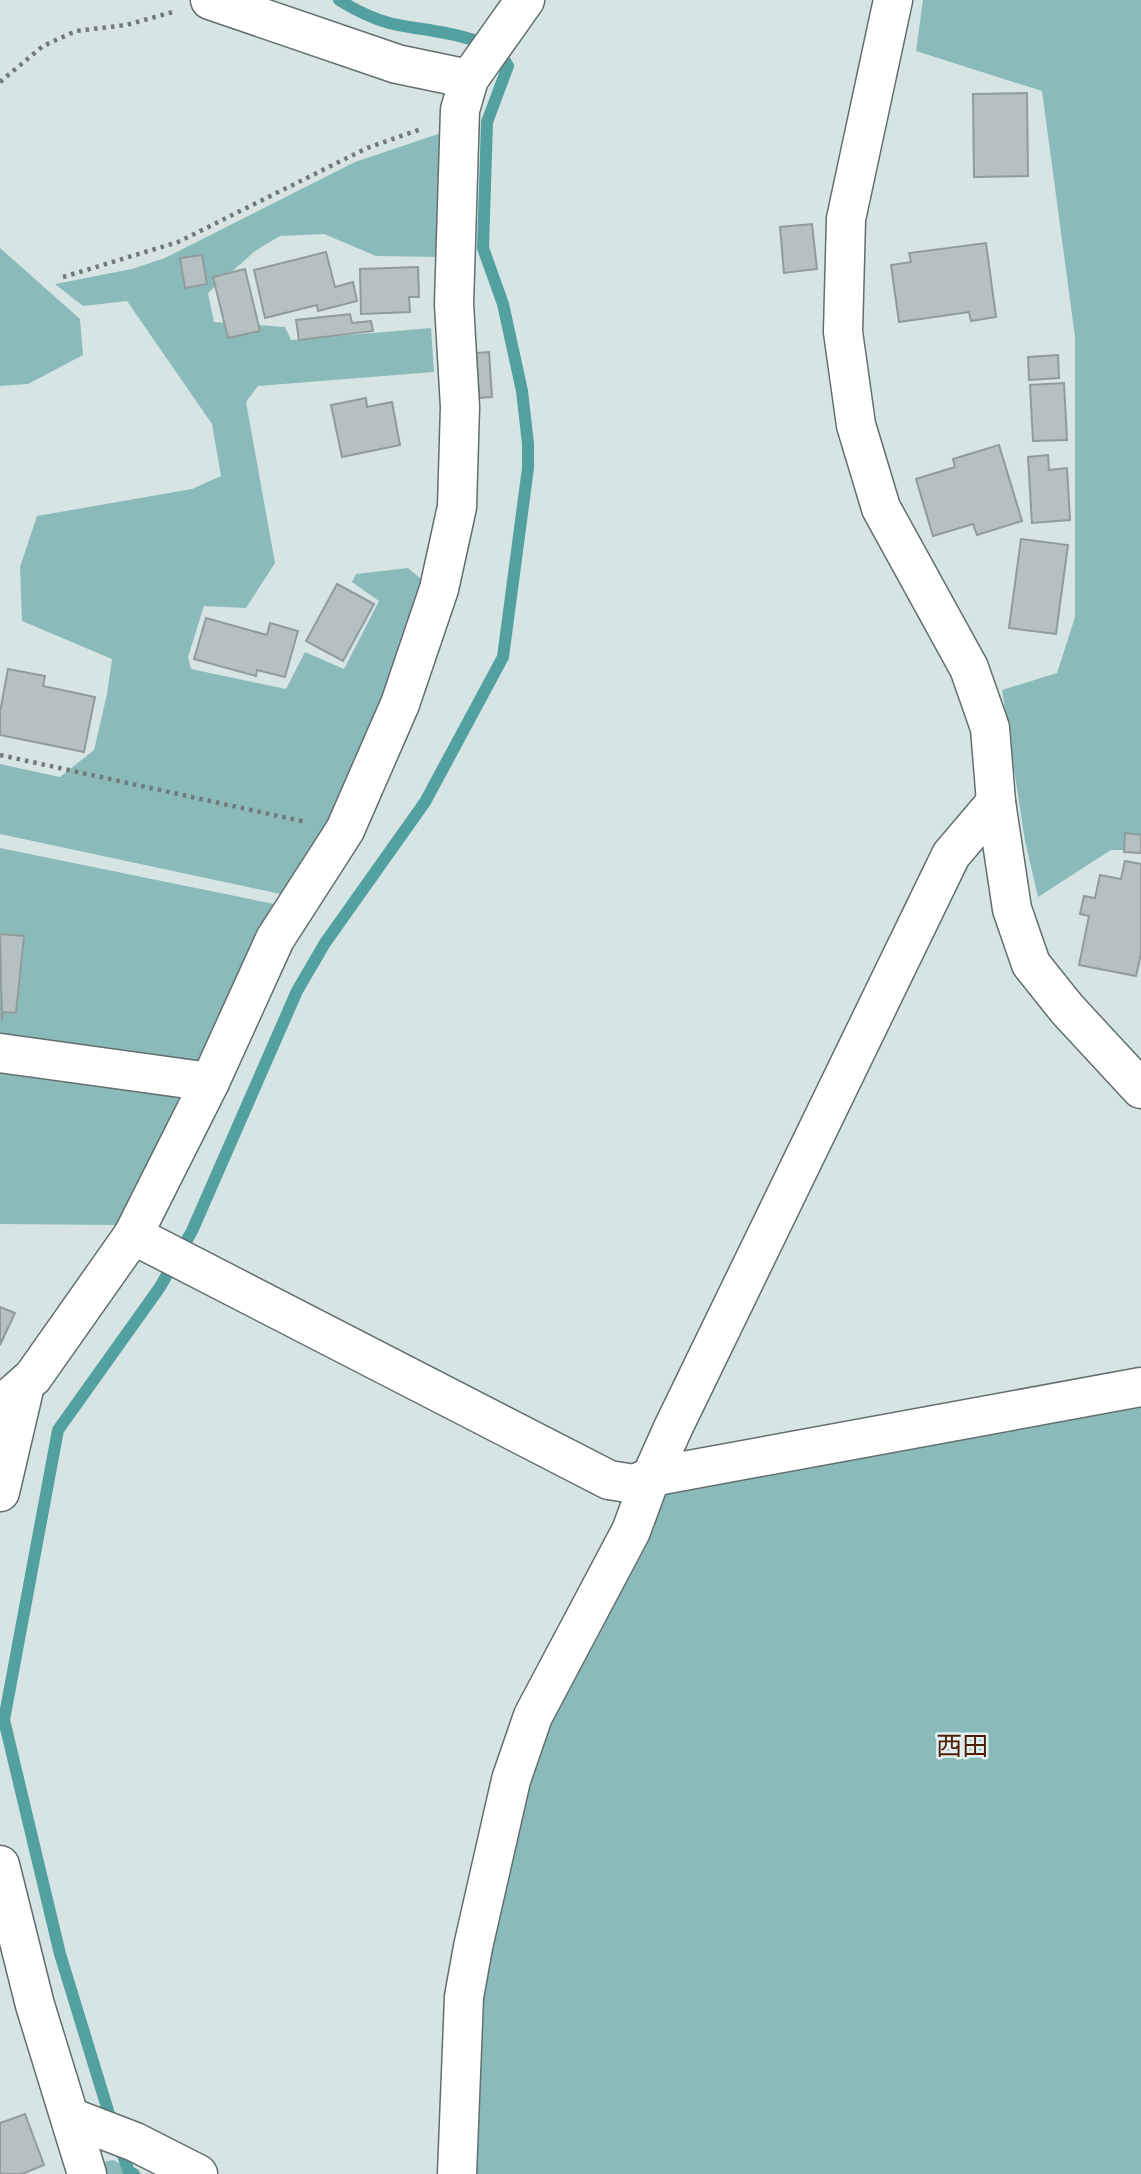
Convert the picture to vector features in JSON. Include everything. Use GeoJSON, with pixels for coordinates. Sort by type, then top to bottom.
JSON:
{"type":"FeatureCollection","features":[{"type":"Feature","properties":{"kind":"street"},"geometry":{"type":"LineString","coordinates":[[0,1492],[12,1396],[77,1319],[133,1235],[210,1082],[275,939],[345,830],[400,704],[439,589],[457,507],[460,407],[454,304],[460,123],[470,79],[524,0]]}},
{"type":"Feature","properties":{"kind":"street"},"geometry":{"type":"LineString","coordinates":[[893,0],[846,219],[843,332],[856,425],[881,508],[969,668],[990,728],[996,802],[1012,909],[1031,964],[1067,1009],[1141,1089]]}},
{"type":"Feature","properties":{"kind":"street"},"geometry":{"type":"LineString","coordinates":[[196,4],[397,64],[470,79]]}},
{"type":"Feature","properties":{"kind":"street"},"geometry":{"type":"LineString","coordinates":[[457,2174],[464,1997],[472,1947],[511,1780],[533,1716],[631,1531],[650,1477],[951,855],[996,802]]}},
{"type":"Feature","properties":{"kind":"street"},"geometry":{"type":"LineString","coordinates":[[0,1053],[210,1082]]}},
{"type":"Feature","properties":{"kind":"street"},"geometry":{"type":"LineString","coordinates":[[133,1235],[609,1480],[634,1483],[650,1477],[1141,1387]]}},
{"type":"Feature","properties":{"kind":"street"},"geometry":{"type":"LineString","coordinates":[[0,1865],[36,2005],[87,2174]]}},
{"type":"Feature","properties":{"kind":"street"},"geometry":{"type":"LineString","coordinates":[[70,2117],[135,2142],[198,2174]]}},
{"type":"Feature","properties":{"kind":"path"},"geometry":{"type":"LineString","coordinates":[[0,82],[43,46],[76,32],[126,25],[196,4]]}},
{"type":"Feature","properties":{"kind":"path"},"geometry":{"type":"LineString","coordinates":[[63,277],[178,242],[367,148],[423,128],[460,123]]}},
{"type":"Feature","properties":{"kind":"path"},"geometry":{"type":"LineString","coordinates":[[0,755],[345,830]]}},
{"type":"Feature","properties":{"kind":"shaded area"},"geometry":{"type":"Polygon","coordinates":[[[923,0],[1141,0],[1141,850],[1111,850],[1038,897],[1025,841],[1002,690],[1057,673],[1075,617],[1075,337],[1042,91],[916,51],[923,0]]]}},
{"type":"Feature","properties":{"kind":"shaded area"},"geometry":{"type":"Polygon","coordinates":[[[450,130],[440,257],[376,256],[324,234],[280,236],[255,251],[208,293],[214,322],[285,327],[291,340],[431,328],[434,372],[258,386],[246,402],[275,563],[246,608],[204,606],[188,657],[191,669],[286,689],[305,652],[344,669],[379,601],[352,582],[356,574],[408,568],[427,584],[365,747],[290,896],[0,834],[0,764],[60,777],[94,750],[112,659],[22,621],[20,567],[37,516],[192,489],[221,476],[212,424],[127,301],[83,306],[55,284],[132,269],[165,258],[355,162],[450,130]]]}},
{"type":"Feature","properties":{"kind":"shaded area"},"geometry":{"type":"Polygon","coordinates":[[[0,248],[80,319],[83,355],[28,384],[0,386],[0,248]]]}},
{"type":"Feature","properties":{"kind":"shaded area"},"geometry":{"type":"Polygon","coordinates":[[[0,848],[279,905],[117,1225],[0,1224],[0,848]]]}},
{"type":"Feature","properties":{"kind":"shaded area"},"geometry":{"type":"Polygon","coordinates":[[[1141,1399],[1141,2174],[469,2174],[479,2001],[540,1725],[656,1491],[1141,1399]]]}},
{"type":"Feature","properties":{"kind":"shaded area"},"geometry":{"type":"Polygon","coordinates":[[[113,2160],[142,2174],[74,2174],[72,2169],[113,2160]]]}},
{"type":"Feature","properties":{"kind":"building"},"geometry":{"type":"Polygon","coordinates":[[[1027,93],[1028,176],[974,177],[973,94],[1027,93]]]}},
{"type":"Feature","properties":{"kind":"building"},"geometry":{"type":"Polygon","coordinates":[[[812,224],[817,269],[784,273],[780,227],[812,224]]]}},
{"type":"Feature","properties":{"kind":"building"},"geometry":{"type":"Polygon","coordinates":[[[986,243],[996,317],[971,321],[969,312],[899,322],[891,265],[911,262],[909,253],[986,243]]]}},
{"type":"Feature","properties":{"kind":"building"},"geometry":{"type":"Polygon","coordinates":[[[326,252],[335,287],[353,282],[357,301],[318,311],[317,305],[265,318],[254,270],[326,252]]]}},
{"type":"Feature","properties":{"kind":"building"},"geometry":{"type":"Polygon","coordinates":[[[202,255],[207,284],[185,288],[180,258],[202,255]]]}},
{"type":"Feature","properties":{"kind":"building"},"geometry":{"type":"Polygon","coordinates":[[[418,267],[419,297],[409,297],[410,312],[361,314],[360,269],[418,267]]]}},
{"type":"Feature","properties":{"kind":"building"},"geometry":{"type":"Polygon","coordinates":[[[245,269],[260,331],[228,338],[213,277],[245,269]]]}},
{"type":"Feature","properties":{"kind":"building"},"geometry":{"type":"Polygon","coordinates":[[[350,314],[352,323],[371,321],[373,331],[299,340],[296,320],[350,314]]]}},
{"type":"Feature","properties":{"kind":"building"},"geometry":{"type":"Polygon","coordinates":[[[489,352],[492,397],[479,398],[476,353],[489,352]]]}},
{"type":"Feature","properties":{"kind":"building"},"geometry":{"type":"Polygon","coordinates":[[[1058,355],[1059,378],[1029,380],[1028,357],[1058,355]]]}},
{"type":"Feature","properties":{"kind":"building"},"geometry":{"type":"Polygon","coordinates":[[[1064,383],[1067,440],[1033,441],[1030,385],[1064,383]]]}},
{"type":"Feature","properties":{"kind":"building"},"geometry":{"type":"Polygon","coordinates":[[[366,398],[367,407],[392,402],[400,445],[342,457],[331,405],[366,398]]]}},
{"type":"Feature","properties":{"kind":"building"},"geometry":{"type":"Polygon","coordinates":[[[999,445],[1022,521],[977,535],[973,524],[933,536],[916,479],[955,467],[953,459],[999,445]]]}},
{"type":"Feature","properties":{"kind":"building"},"geometry":{"type":"Polygon","coordinates":[[[1048,455],[1049,470],[1067,468],[1070,520],[1032,523],[1028,457],[1048,455]]]}},
{"type":"Feature","properties":{"kind":"building"},"geometry":{"type":"Polygon","coordinates":[[[1021,539],[1068,545],[1056,634],[1009,628],[1021,539]]]}},
{"type":"Feature","properties":{"kind":"building"},"geometry":{"type":"Polygon","coordinates":[[[337,584],[374,604],[343,661],[306,641],[337,584]]]}},
{"type":"Feature","properties":{"kind":"building"},"geometry":{"type":"Polygon","coordinates":[[[206,618],[267,635],[270,623],[298,631],[285,677],[257,670],[256,676],[194,659],[206,618]]]}},
{"type":"Feature","properties":{"kind":"building"},"geometry":{"type":"Polygon","coordinates":[[[8,669],[45,676],[43,686],[95,697],[84,752],[0,735],[0,712],[8,669]]]}},
{"type":"Feature","properties":{"kind":"building"},"geometry":{"type":"Polygon","coordinates":[[[1125,833],[1141,835],[1141,853],[1124,852],[1125,833]]]}},
{"type":"Feature","properties":{"kind":"building"},"geometry":{"type":"Polygon","coordinates":[[[1125,861],[1141,864],[1141,954],[1136,976],[1079,965],[1089,916],[1080,914],[1084,896],[1095,898],[1100,875],[1121,879],[1125,861]]]}},
{"type":"Feature","properties":{"kind":"building"},"geometry":{"type":"Polygon","coordinates":[[[0,934],[24,936],[16,1013],[3,1012],[2,1021],[0,934]]]}},
{"type":"Feature","properties":{"kind":"building"},"geometry":{"type":"Polygon","coordinates":[[[0,1307],[15,1313],[0,1345],[0,1307]]]}},
{"type":"Feature","properties":{"kind":"building"},"geometry":{"type":"Polygon","coordinates":[[[25,2114],[44,2165],[22,2174],[0,2174],[0,2123],[25,2114]]]}},
{"type":"Feature","properties":{"kind":"waterway"},"geometry":{"type":"LineString","coordinates":[[113,2127],[60,1954],[4,1720],[58,1430],[160,1287],[192,1231],[297,991],[325,943],[425,802],[503,657],[528,468],[522,391],[503,304],[483,248],[487,122],[508,66],[499,54],[471,39],[389,23],[339,0]]}},
{"type":"Feature","properties":{"kind":"waterway"},"geometry":{"type":"LineString","coordinates":[[119,2144],[129,2172],[134,2174]]}},
{"type":"Feature","properties":{"kind":"district","name":"西田"},"geometry":{"type":"Point","coordinates":[962,1746]}}]}
